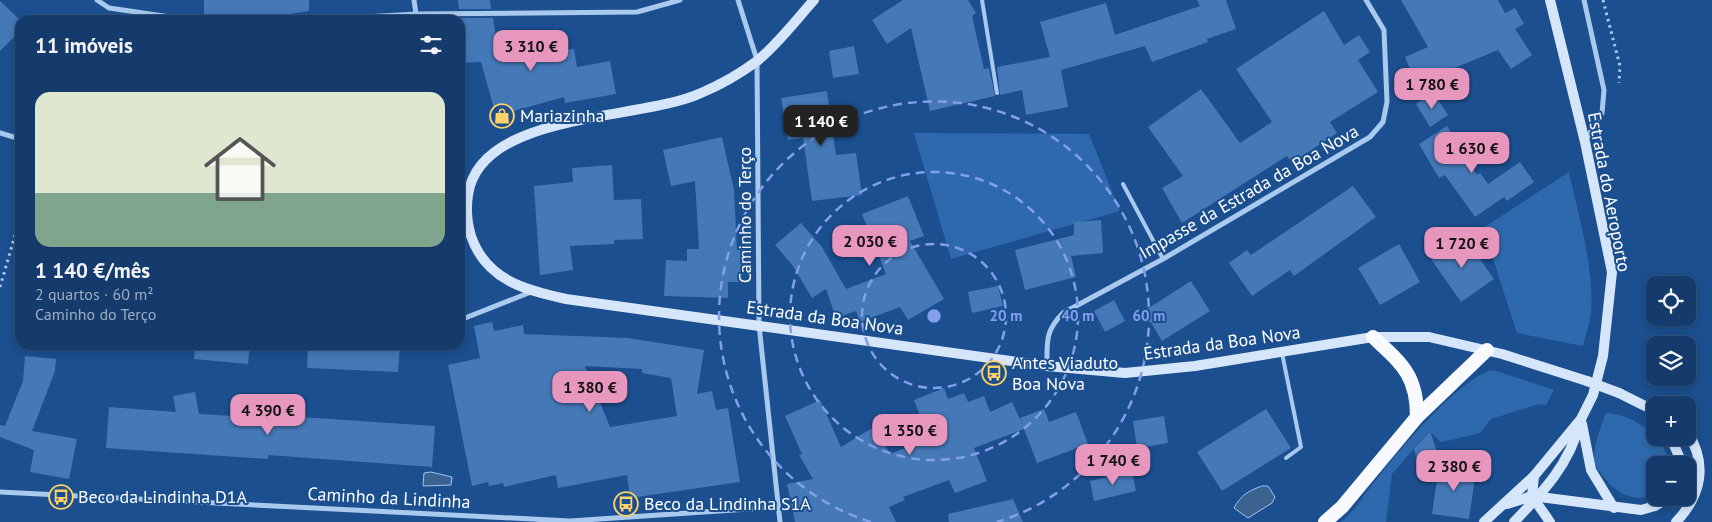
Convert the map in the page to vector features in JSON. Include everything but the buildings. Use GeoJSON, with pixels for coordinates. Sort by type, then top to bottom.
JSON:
{"type":"FeatureCollection","features":[{"type":"Feature","properties":{"kind":"highway"},"geometry":{"type":"LineString","coordinates":[[1373,337],[1404,365],[1415,387],[1417,417]]}},
{"type":"Feature","properties":{"kind":"highway"},"geometry":{"type":"LineString","coordinates":[[1325,522],[1342,508],[1417,417],[1487,350]]}},
{"type":"Feature","properties":{"kind":"main road","name":"Estrada da Boa Nova"},"geometry":{"type":"LineString","coordinates":[[814,0],[757,60],[700,94],[526,134],[496,149],[465,185],[469,230],[474,245],[490,269],[530,292],[566,299],[1047,366],[1125,373],[1195,366],[1373,337],[1429,337],[1502,354],[1619,393],[1646,406]]}},
{"type":"Feature","properties":{"kind":"main road","name":"Estrada do Aeroporto"},"geometry":{"type":"LineString","coordinates":[[1484,522],[1534,476],[1581,419],[1593,395],[1603,356],[1612,272],[1585,142],[1550,0]]}},
{"type":"Feature","properties":{"kind":"main road","name":"Estrada do Aeroporto"},"geometry":{"type":"LineString","coordinates":[[1514,522],[1564,463],[1576,441],[1581,419]]}},
{"type":"Feature","properties":{"kind":"main road"},"geometry":{"type":"LineString","coordinates":[[1581,419],[1590,470],[1614,508]]}},
{"type":"Feature","properties":{"kind":"main road"},"geometry":{"type":"LineString","coordinates":[[1676,522],[1691,504],[1700,476],[1697,453],[1694,446]]}},
{"type":"Feature","properties":{"kind":"main road"},"geometry":{"type":"LineString","coordinates":[[1534,476],[1535,498],[1550,522]]}},
{"type":"Feature","properties":{"kind":"main road"},"geometry":{"type":"LineString","coordinates":[[1502,506],[1535,498],[1641,510],[1655,506]]}},
{"type":"Feature","properties":{"kind":"street"},"geometry":{"type":"LineString","coordinates":[[97,0],[109,8],[157,15]]}},
{"type":"Feature","properties":{"kind":"street"},"geometry":{"type":"LineString","coordinates":[[414,0],[416,14]]}},
{"type":"Feature","properties":{"kind":"street"},"geometry":{"type":"LineString","coordinates":[[398,15],[637,12],[680,0]]}},
{"type":"Feature","properties":{"kind":"street","name":"Caminho do Terço"},"geometry":{"type":"LineString","coordinates":[[738,0],[757,60],[759,325],[780,522]]}},
{"type":"Feature","properties":{"kind":"street","name":"Impasse da Estrada da Boa Nova"},"geometry":{"type":"LineString","coordinates":[[1047,366],[1047,338],[1052,323],[1063,313],[1163,259],[1370,138],[1383,122],[1387,102],[1384,30],[1366,0]]}},
{"type":"Feature","properties":{"kind":"street"},"geometry":{"type":"LineString","coordinates":[[1584,0],[1604,90],[1602,113],[1585,142]]}},
{"type":"Feature","properties":{"kind":"street"},"geometry":{"type":"LineString","coordinates":[[0,133],[15,138]]}},
{"type":"Feature","properties":{"kind":"street"},"geometry":{"type":"LineString","coordinates":[[465,318],[530,292]]}},
{"type":"Feature","properties":{"kind":"street","name":"Caminho da Lindinha"},"geometry":{"type":"LineString","coordinates":[[0,492],[570,521],[777,507]]}},
{"type":"Feature","properties":{"kind":"lane"},"geometry":{"type":"LineString","coordinates":[[982,0],[997,93]]}},
{"type":"Feature","properties":{"kind":"lane"},"geometry":{"type":"LineString","coordinates":[[1122,184],[1163,259]]}},
{"type":"Feature","properties":{"kind":"lane"},"geometry":{"type":"LineString","coordinates":[[1282,352],[1301,447],[1286,458]]}},
{"type":"Feature","properties":{"kind":"path"},"geometry":{"type":"LineString","coordinates":[[1603,0],[1620,66],[1618,91]]}},
{"type":"Feature","properties":{"kind":"path"},"geometry":{"type":"LineString","coordinates":[[0,287],[15,235]]}},
{"type":"Feature","properties":{"kind":"shaded area"},"geometry":{"type":"Polygon","coordinates":[[[914,133],[1089,134],[1120,211],[951,259],[914,133]]]}},
{"type":"Feature","properties":{"kind":"shaded area"},"geometry":{"type":"Polygon","coordinates":[[[1569,172],[1586,246],[1591,285],[1590,320],[1583,346],[1517,333],[1483,228],[1569,172]]]}},
{"type":"Feature","properties":{"kind":"shaded area"},"geometry":{"type":"Polygon","coordinates":[[[1493,370],[1554,390],[1546,405],[1539,404],[1491,419],[1480,433],[1441,442],[1429,431],[1392,474],[1386,522],[1341,522],[1351,513],[1399,452],[1447,400],[1480,375],[1493,370]]]}},
{"type":"Feature","properties":{"kind":"shaded area"},"geometry":{"type":"Polygon","coordinates":[[[1606,413],[1617,414],[1646,428],[1646,446],[1662,446],[1667,456],[1646,456],[1646,497],[1632,497],[1619,492],[1595,466],[1594,453],[1606,413]]]}},
{"type":"Feature","properties":{"kind":"shaded area"},"geometry":{"type":"Polygon","coordinates":[[[431,472],[452,477],[451,485],[423,486],[424,473],[431,472]]]}},
{"type":"Feature","properties":{"kind":"shaded area"},"geometry":{"type":"Polygon","coordinates":[[[1262,486],[1268,486],[1275,497],[1272,503],[1248,518],[1234,508],[1245,494],[1262,486]]]}},
{"type":"Feature","properties":{"kind":"place","name":"Mariazinha"},"geometry":{"type":"Point","coordinates":[502,116]}},
{"type":"Feature","properties":{"kind":"place","name":"Antes Viaduto Boa Nova"},"geometry":{"type":"Point","coordinates":[994,373]}},
{"type":"Feature","properties":{"kind":"place","name":"Beco da Lindinha D1A"},"geometry":{"type":"Point","coordinates":[61,497]}},
{"type":"Feature","properties":{"kind":"place","name":"Beco da Lindinha S1A"},"geometry":{"type":"Point","coordinates":[626,504]}}]}
